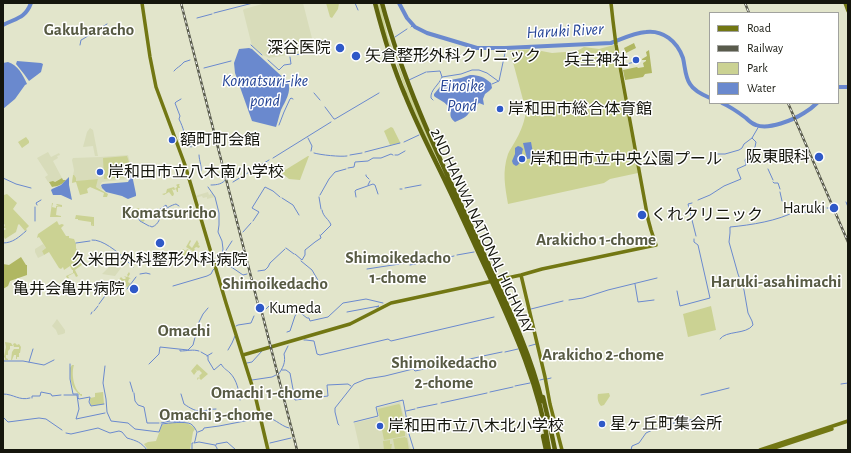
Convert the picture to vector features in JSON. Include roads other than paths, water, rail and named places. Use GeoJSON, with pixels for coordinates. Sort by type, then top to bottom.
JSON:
{"type":"FeatureCollection","features":[{"type":"Feature","properties":{"kind":"highway","name":"2ND HANWA NATIONAL HIGHWAY"},"geometry":{"type":"LineString","coordinates":[[375,3],[388,50],[404,94],[494,281],[512,313],[524,342],[553,450]]}},
{"type":"Feature","properties":{"kind":"highway","name":"2ND HANWA NATIONAL HIGHWAY"},"geometry":{"type":"LineString","coordinates":[[382,3],[398,58],[410,90],[494,281]]}},
{"type":"Feature","properties":{"kind":"highway"},"geometry":{"type":"LineString","coordinates":[[536,385],[536,399],[546,450]]}},
{"type":"Feature","properties":{"kind":"highway"},"geometry":{"type":"LineString","coordinates":[[536,385],[544,399],[553,450]]}},
{"type":"Feature","properties":{"kind":"highway","name":"2ND HANWA NATIONAL HIGHWAY"},"geometry":{"type":"LineString","coordinates":[[542,409],[549,450]]}},
{"type":"Feature","properties":{"kind":"main road"},"geometry":{"type":"LineString","coordinates":[[142,3],[156,87],[181,154],[226,305],[243,355],[268,450]]}},
{"type":"Feature","properties":{"kind":"main road"},"geometry":{"type":"LineString","coordinates":[[243,355],[350,324],[391,303],[521,275],[542,269],[656,246],[650,230],[616,45],[611,3]]}},
{"type":"Feature","properties":{"kind":"main road"},"geometry":{"type":"LineString","coordinates":[[845,3],[848,11]]}},
{"type":"Feature","properties":{"kind":"main road"},"geometry":{"type":"LineString","coordinates":[[521,275],[562,450]]}},
{"type":"Feature","properties":{"kind":"main road"},"geometry":{"type":"LineString","coordinates":[[760,450],[848,422]]}},
{"type":"Feature","properties":{"kind":"main road"},"geometry":{"type":"LineString","coordinates":[[768,450],[848,422]]}},
{"type":"Feature","properties":{"kind":"water","name":"Komatsuri-ike pond"},"geometry":{"type":"Polygon","coordinates":[[[239,49],[252,49],[288,82],[289,93],[281,110],[276,127],[252,121],[235,73],[234,63],[239,49]]]}},
{"type":"Feature","properties":{"kind":"water"},"geometry":{"type":"Polygon","coordinates":[[[17,61],[41,63],[43,64],[41,72],[29,81],[16,64],[17,61]]]}},
{"type":"Feature","properties":{"kind":"water"},"geometry":{"type":"Polygon","coordinates":[[[8,62],[15,65],[27,84],[15,99],[3,109],[3,63],[8,62]]]}},
{"type":"Feature","properties":{"kind":"water","name":"Einoike Pond"},"geometry":{"type":"Polygon","coordinates":[[[470,75],[479,76],[486,79],[491,83],[492,88],[485,94],[483,99],[484,105],[479,103],[466,117],[455,122],[451,118],[448,106],[434,96],[434,94],[445,81],[470,75]]]}},
{"type":"Feature","properties":{"kind":"water"},"geometry":{"type":"Polygon","coordinates":[[[531,142],[534,158],[527,159],[523,143],[531,142]]]}},
{"type":"Feature","properties":{"kind":"water"},"geometry":{"type":"Polygon","coordinates":[[[518,146],[523,149],[520,161],[516,166],[512,161],[515,154],[515,148],[518,146]]]}},
{"type":"Feature","properties":{"kind":"water"},"geometry":{"type":"Polygon","coordinates":[[[130,173],[132,175],[136,196],[128,199],[106,192],[102,188],[101,185],[103,184],[128,182],[130,173]]]}},
{"type":"Feature","properties":{"kind":"water"},"geometry":{"type":"Polygon","coordinates":[[[69,177],[72,200],[61,195],[53,195],[51,190],[61,185],[69,177]]]}},
{"type":"Feature","properties":{"kind":"waterway"},"geometry":{"type":"LineString","coordinates":[[3,25],[23,15],[31,3]]}},
{"type":"Feature","properties":{"kind":"waterway"},"geometry":{"type":"LineString","coordinates":[[214,13],[253,3]]}},
{"type":"Feature","properties":{"kind":"waterway"},"geometry":{"type":"LineString","coordinates":[[355,3],[358,10]]}},
{"type":"Feature","properties":{"kind":"waterway","name":"Haruki River"},"geometry":{"type":"LineString","coordinates":[[399,3],[407,18],[415,27],[427,33],[477,48],[611,43],[628,36],[646,32],[658,33],[669,38],[677,46],[683,58],[688,81],[694,89],[709,97]]}},
{"type":"Feature","properties":{"kind":"waterway"},"geometry":{"type":"LineString","coordinates":[[197,18],[212,14]]}},
{"type":"Feature","properties":{"kind":"waterway"},"geometry":{"type":"LineString","coordinates":[[80,45],[81,40],[107,24]]}},
{"type":"Feature","properties":{"kind":"waterway"},"geometry":{"type":"LineString","coordinates":[[395,37],[407,29]]}},
{"type":"Feature","properties":{"kind":"waterway"},"geometry":{"type":"LineString","coordinates":[[251,45],[262,55]]}},
{"type":"Feature","properties":{"kind":"waterway"},"geometry":{"type":"LineString","coordinates":[[294,55],[314,52]]}},
{"type":"Feature","properties":{"kind":"waterway"},"geometry":{"type":"LineString","coordinates":[[492,84],[499,81],[505,53]]}},
{"type":"Feature","properties":{"kind":"waterway"},"geometry":{"type":"LineString","coordinates":[[268,60],[279,70],[284,65],[291,64],[290,57]]}},
{"type":"Feature","properties":{"kind":"waterway"},"geometry":{"type":"LineString","coordinates":[[174,71],[184,62],[190,60]]}},
{"type":"Feature","properties":{"kind":"waterway"},"geometry":{"type":"LineString","coordinates":[[204,68],[231,61]]}},
{"type":"Feature","properties":{"kind":"waterway"},"geometry":{"type":"LineString","coordinates":[[622,65],[635,62]]}},
{"type":"Feature","properties":{"kind":"waterway"},"geometry":{"type":"LineString","coordinates":[[433,100],[431,98],[432,92],[442,77],[461,74],[472,70],[479,70],[487,73],[498,81]]}},
{"type":"Feature","properties":{"kind":"waterway"},"geometry":{"type":"LineString","coordinates":[[427,72],[440,71],[442,77]]}},
{"type":"Feature","properties":{"kind":"waterway"},"geometry":{"type":"LineString","coordinates":[[409,80],[426,72]]}},
{"type":"Feature","properties":{"kind":"waterway","name":"Haruki River"},"geometry":{"type":"LineString","coordinates":[[839,87],[848,87]]}},
{"type":"Feature","properties":{"kind":"waterway"},"geometry":{"type":"LineString","coordinates":[[314,93],[320,100]]}},
{"type":"Feature","properties":{"kind":"waterway"},"geometry":{"type":"LineString","coordinates":[[325,107],[335,119],[379,93]]}},
{"type":"Feature","properties":{"kind":"waterway"},"geometry":{"type":"LineString","coordinates":[[181,99],[175,103],[180,116],[179,119],[184,132],[190,140],[191,147]]}},
{"type":"Feature","properties":{"kind":"waterway"},"geometry":{"type":"LineString","coordinates":[[279,125],[290,99],[293,99]]}},
{"type":"Feature","properties":{"kind":"waterway","name":"Haruki River"},"geometry":{"type":"LineString","coordinates":[[724,104],[754,124],[761,126],[781,124],[794,119],[808,111],[816,104]]}},
{"type":"Feature","properties":{"kind":"waterway"},"geometry":{"type":"LineString","coordinates":[[273,158],[331,122]]}},
{"type":"Feature","properties":{"kind":"waterway"},"geometry":{"type":"LineString","coordinates":[[698,200],[741,179],[737,169],[746,165],[745,160],[755,147],[756,142],[752,138],[759,126]]}},
{"type":"Feature","properties":{"kind":"waterway"},"geometry":{"type":"LineString","coordinates":[[404,142],[419,135]]}},
{"type":"Feature","properties":{"kind":"waterway"},"geometry":{"type":"LineString","coordinates":[[308,138],[312,146],[311,151]]}},
{"type":"Feature","properties":{"kind":"waterway"},"geometry":{"type":"LineString","coordinates":[[718,161],[715,157],[716,154],[725,154],[739,150],[752,138]]}},
{"type":"Feature","properties":{"kind":"waterway"},"geometry":{"type":"LineString","coordinates":[[365,152],[400,143]]}},
{"type":"Feature","properties":{"kind":"waterway"},"geometry":{"type":"LineString","coordinates":[[395,155],[405,151]]}},
{"type":"Feature","properties":{"kind":"waterway"},"geometry":{"type":"LineString","coordinates":[[314,153],[330,156],[347,156]]}},
{"type":"Feature","properties":{"kind":"waterway"},"geometry":{"type":"LineString","coordinates":[[350,155],[362,153]]}},
{"type":"Feature","properties":{"kind":"waterway"},"geometry":{"type":"LineString","coordinates":[[348,168],[354,167],[355,162],[368,161],[373,158],[381,158],[391,154],[393,155]]}},
{"type":"Feature","properties":{"kind":"waterway"},"geometry":{"type":"LineString","coordinates":[[199,155],[201,167],[200,173],[202,176]]}},
{"type":"Feature","properties":{"kind":"waterway"},"geometry":{"type":"LineString","coordinates":[[233,182],[269,160]]}},
{"type":"Feature","properties":{"kind":"waterway"},"geometry":{"type":"LineString","coordinates":[[320,195],[329,179],[335,172],[346,169]]}},
{"type":"Feature","properties":{"kind":"waterway"},"geometry":{"type":"LineString","coordinates":[[768,169],[773,180]]}},
{"type":"Feature","properties":{"kind":"waterway"},"geometry":{"type":"LineString","coordinates":[[366,175],[369,179]]}},
{"type":"Feature","properties":{"kind":"waterway"},"geometry":{"type":"LineString","coordinates":[[3,178],[16,184],[31,188]]}},
{"type":"Feature","properties":{"kind":"waterway"},"geometry":{"type":"LineString","coordinates":[[211,185],[220,184],[226,179]]}},
{"type":"Feature","properties":{"kind":"waterway"},"geometry":{"type":"LineString","coordinates":[[368,185],[370,181]]}},
{"type":"Feature","properties":{"kind":"waterway"},"geometry":{"type":"LineString","coordinates":[[773,182],[778,183],[780,189]]}},
{"type":"Feature","properties":{"kind":"waterway"},"geometry":{"type":"LineString","coordinates":[[356,197],[356,190],[373,184],[375,185],[378,194]]}},
{"type":"Feature","properties":{"kind":"waterway"},"geometry":{"type":"LineString","coordinates":[[405,188],[421,185]]}},
{"type":"Feature","properties":{"kind":"waterway"},"geometry":{"type":"LineString","coordinates":[[208,187],[215,197],[219,213],[218,232],[222,241],[223,249],[221,257],[215,261]]}},
{"type":"Feature","properties":{"kind":"waterway"},"geometry":{"type":"LineString","coordinates":[[253,221],[259,212],[252,208],[265,187],[280,197]]}},
{"type":"Feature","properties":{"kind":"waterway"},"geometry":{"type":"LineString","coordinates":[[780,192],[782,201]]}},
{"type":"Feature","properties":{"kind":"waterway"},"geometry":{"type":"LineString","coordinates":[[319,197],[321,209]]}},
{"type":"Feature","properties":{"kind":"waterway"},"geometry":{"type":"LineString","coordinates":[[282,198],[293,205],[299,215]]}},
{"type":"Feature","properties":{"kind":"waterway"},"geometry":{"type":"LineString","coordinates":[[37,205],[36,203],[41,200]]}},
{"type":"Feature","properties":{"kind":"waterway"},"geometry":{"type":"LineString","coordinates":[[846,202],[848,207]]}},
{"type":"Feature","properties":{"kind":"waterway"},"geometry":{"type":"LineString","coordinates":[[692,203],[688,204],[696,236]]}},
{"type":"Feature","properties":{"kind":"waterway"},"geometry":{"type":"LineString","coordinates":[[150,226],[152,227],[157,224],[165,210],[176,204],[179,206]]}},
{"type":"Feature","properties":{"kind":"waterway"},"geometry":{"type":"LineString","coordinates":[[152,214],[157,209],[159,210],[166,205],[167,207]]}},
{"type":"Feature","properties":{"kind":"waterway"},"geometry":{"type":"LineString","coordinates":[[35,207],[35,221]]}},
{"type":"Feature","properties":{"kind":"waterway"},"geometry":{"type":"LineString","coordinates":[[803,212],[811,213],[825,208]]}},
{"type":"Feature","properties":{"kind":"waterway"},"geometry":{"type":"LineString","coordinates":[[321,235],[331,225],[322,210]]}},
{"type":"Feature","properties":{"kind":"waterway"},"geometry":{"type":"LineString","coordinates":[[720,339],[727,334],[746,330],[753,325],[748,313],[744,290],[729,242],[730,227],[773,220],[796,211]]}},
{"type":"Feature","properties":{"kind":"waterway"},"geometry":{"type":"LineString","coordinates":[[138,217],[140,221],[149,226]]}},
{"type":"Feature","properties":{"kind":"waterway"},"geometry":{"type":"LineString","coordinates":[[243,232],[251,223]]}},
{"type":"Feature","properties":{"kind":"waterway"},"geometry":{"type":"LineString","coordinates":[[3,243],[13,241],[26,231]]}},
{"type":"Feature","properties":{"kind":"waterway"},"geometry":{"type":"LineString","coordinates":[[295,254],[302,260],[305,255],[305,250],[321,238],[320,235]]}},
{"type":"Feature","properties":{"kind":"waterway"},"geometry":{"type":"LineString","coordinates":[[677,291],[680,306],[710,298],[698,245],[694,242],[694,239]]}},
{"type":"Feature","properties":{"kind":"waterway"},"geometry":{"type":"LineString","coordinates":[[92,240],[105,244],[125,259]]}},
{"type":"Feature","properties":{"kind":"waterway"},"geometry":{"type":"LineString","coordinates":[[76,243],[90,241]]}},
{"type":"Feature","properties":{"kind":"waterway"},"geometry":{"type":"LineString","coordinates":[[223,255],[232,241]]}},
{"type":"Feature","properties":{"kind":"waterway"},"geometry":{"type":"LineString","coordinates":[[286,248],[294,254]]}},
{"type":"Feature","properties":{"kind":"waterway"},"geometry":{"type":"LineString","coordinates":[[258,271],[265,270],[270,263],[285,249]]}},
{"type":"Feature","properties":{"kind":"waterway"},"geometry":{"type":"LineString","coordinates":[[457,255],[474,252]]}},
{"type":"Feature","properties":{"kind":"waterway"},"geometry":{"type":"LineString","coordinates":[[436,260],[454,256]]}},
{"type":"Feature","properties":{"kind":"waterway"},"geometry":{"type":"LineString","coordinates":[[221,258],[243,275],[247,274]]}},
{"type":"Feature","properties":{"kind":"waterway"},"geometry":{"type":"LineString","coordinates":[[126,260],[133,267]]}},
{"type":"Feature","properties":{"kind":"waterway"},"geometry":{"type":"LineString","coordinates":[[410,265],[434,260]]}},
{"type":"Feature","properties":{"kind":"waterway"},"geometry":{"type":"LineString","coordinates":[[301,261],[312,270],[319,282],[318,284]]}},
{"type":"Feature","properties":{"kind":"waterway"},"geometry":{"type":"LineString","coordinates":[[367,269],[406,263]]}},
{"type":"Feature","properties":{"kind":"waterway"},"geometry":{"type":"LineString","coordinates":[[173,286],[207,276],[211,274],[214,269]]}},
{"type":"Feature","properties":{"kind":"waterway"},"geometry":{"type":"LineString","coordinates":[[140,274],[150,274]]}},
{"type":"Feature","properties":{"kind":"waterway"},"geometry":{"type":"LineString","coordinates":[[127,289],[136,277]]}},
{"type":"Feature","properties":{"kind":"waterway"},"geometry":{"type":"LineString","coordinates":[[569,300],[583,298],[608,290],[657,278]]}},
{"type":"Feature","properties":{"kind":"waterway"},"geometry":{"type":"LineString","coordinates":[[635,284],[638,302],[654,300]]}},
{"type":"Feature","properties":{"kind":"waterway"},"geometry":{"type":"LineString","coordinates":[[99,304],[110,289]]}},
{"type":"Feature","properties":{"kind":"waterway"},"geometry":{"type":"LineString","coordinates":[[114,291],[116,292],[118,290],[124,293]]}},
{"type":"Feature","properties":{"kind":"waterway"},"geometry":{"type":"LineString","coordinates":[[287,332],[290,331],[298,311],[309,318],[310,321],[328,317],[343,303],[366,299],[383,303]]}},
{"type":"Feature","properties":{"kind":"waterway"},"geometry":{"type":"LineString","coordinates":[[531,309],[563,301]]}},
{"type":"Feature","properties":{"kind":"waterway"},"geometry":{"type":"LineString","coordinates":[[266,309],[275,304]]}},
{"type":"Feature","properties":{"kind":"waterway"},"geometry":{"type":"LineString","coordinates":[[94,311],[98,306]]}},
{"type":"Feature","properties":{"kind":"waterway"},"geometry":{"type":"LineString","coordinates":[[347,312],[379,306],[377,307]]}},
{"type":"Feature","properties":{"kind":"waterway"},"geometry":{"type":"LineString","coordinates":[[149,364],[159,354],[160,347],[188,350],[193,345],[199,322],[208,308]]}},
{"type":"Feature","properties":{"kind":"waterway"},"geometry":{"type":"LineString","coordinates":[[236,326],[251,323],[254,316]]}},
{"type":"Feature","properties":{"kind":"waterway"},"geometry":{"type":"LineString","coordinates":[[304,340],[314,341],[317,354],[320,355],[388,339],[391,341],[494,317]]}},
{"type":"Feature","properties":{"kind":"waterway"},"geometry":{"type":"LineString","coordinates":[[228,350],[235,336]]}},
{"type":"Feature","properties":{"kind":"waterway"},"geometry":{"type":"LineString","coordinates":[[529,346],[536,344]]}},
{"type":"Feature","properties":{"kind":"waterway"},"geometry":{"type":"LineString","coordinates":[[278,375],[284,365],[284,354],[288,346]]}},
{"type":"Feature","properties":{"kind":"waterway"},"geometry":{"type":"LineString","coordinates":[[29,362],[33,349]]}},
{"type":"Feature","properties":{"kind":"waterway"},"geometry":{"type":"LineString","coordinates":[[505,352],[518,349]]}},
{"type":"Feature","properties":{"kind":"waterway"},"geometry":{"type":"LineString","coordinates":[[180,350],[199,351]]}},
{"type":"Feature","properties":{"kind":"waterway"},"geometry":{"type":"LineString","coordinates":[[247,363],[252,362],[262,351]]}},
{"type":"Feature","properties":{"kind":"waterway"},"geometry":{"type":"LineString","coordinates":[[201,352],[208,356],[208,360],[214,370],[221,364],[230,373],[237,386],[240,400]]}},
{"type":"Feature","properties":{"kind":"waterway"},"geometry":{"type":"LineString","coordinates":[[483,356],[502,352]]}},
{"type":"Feature","properties":{"kind":"waterway"},"geometry":{"type":"LineString","coordinates":[[207,356],[212,353]]}},
{"type":"Feature","properties":{"kind":"waterway"},"geometry":{"type":"LineString","coordinates":[[433,367],[479,357]]}},
{"type":"Feature","properties":{"kind":"waterway"},"geometry":{"type":"LineString","coordinates":[[4,361],[23,361],[44,365],[54,360]]}},
{"type":"Feature","properties":{"kind":"waterway"},"geometry":{"type":"LineString","coordinates":[[70,364],[70,379],[73,394],[78,394],[79,399],[90,397],[89,402],[91,406],[104,404]]}},
{"type":"Feature","properties":{"kind":"waterway"},"geometry":{"type":"LineString","coordinates":[[105,366],[103,383],[107,412],[111,421],[128,423],[135,429],[159,432],[162,424],[177,422],[188,423],[191,424],[197,432],[194,443],[199,442],[215,445],[217,450]]}},
{"type":"Feature","properties":{"kind":"waterway"},"geometry":{"type":"LineString","coordinates":[[339,425],[335,408],[354,384],[366,379],[413,369],[415,371],[429,368]]}},
{"type":"Feature","properties":{"kind":"waterway"},"geometry":{"type":"LineString","coordinates":[[282,370],[286,370],[290,373],[295,400],[328,396],[327,385],[348,384],[351,386]]}},
{"type":"Feature","properties":{"kind":"waterway"},"geometry":{"type":"LineString","coordinates":[[252,380],[276,375]]}},
{"type":"Feature","properties":{"kind":"waterway"},"geometry":{"type":"LineString","coordinates":[[547,379],[551,378]]}},
{"type":"Feature","properties":{"kind":"waterway"},"geometry":{"type":"LineString","coordinates":[[540,380],[544,379]]}},
{"type":"Feature","properties":{"kind":"waterway"},"geometry":{"type":"LineString","coordinates":[[130,382],[133,392]]}},
{"type":"Feature","properties":{"kind":"waterway"},"geometry":{"type":"LineString","coordinates":[[515,386],[530,383]]}},
{"type":"Feature","properties":{"kind":"waterway"},"geometry":{"type":"LineString","coordinates":[[841,384],[848,383]]}},
{"type":"Feature","properties":{"kind":"waterway"},"geometry":{"type":"LineString","coordinates":[[490,392],[513,387]]}},
{"type":"Feature","properties":{"kind":"waterway"},"geometry":{"type":"LineString","coordinates":[[701,395],[729,388]]}},
{"type":"Feature","properties":{"kind":"waterway"},"geometry":{"type":"LineString","coordinates":[[32,398],[32,396],[40,396],[41,392],[51,394],[52,396],[61,395]]}},
{"type":"Feature","properties":{"kind":"waterway"},"geometry":{"type":"LineString","coordinates":[[229,397],[233,392],[239,392]]}},
{"type":"Feature","properties":{"kind":"waterway"},"geometry":{"type":"LineString","coordinates":[[134,393],[135,401],[138,405],[144,407],[147,423],[159,423]]}},
{"type":"Feature","properties":{"kind":"waterway"},"geometry":{"type":"LineString","coordinates":[[441,403],[487,393]]}},
{"type":"Feature","properties":{"kind":"waterway"},"geometry":{"type":"LineString","coordinates":[[3,394],[23,399],[30,398]]}},
{"type":"Feature","properties":{"kind":"waterway"},"geometry":{"type":"LineString","coordinates":[[181,394],[184,404],[193,409],[198,411],[216,409]]}},
{"type":"Feature","properties":{"kind":"waterway"},"geometry":{"type":"LineString","coordinates":[[64,395],[77,395],[79,409],[76,419],[105,413]]}},
{"type":"Feature","properties":{"kind":"waterway"},"geometry":{"type":"LineString","coordinates":[[354,422],[378,416],[376,407],[403,400],[408,426]]}},
{"type":"Feature","properties":{"kind":"waterway"},"geometry":{"type":"LineString","coordinates":[[417,408],[437,404]]}},
{"type":"Feature","properties":{"kind":"waterway"},"geometry":{"type":"LineString","coordinates":[[406,411],[415,409]]}},
{"type":"Feature","properties":{"kind":"waterway"},"geometry":{"type":"LineString","coordinates":[[3,417],[8,422],[39,418],[46,419],[62,430]]}},
{"type":"Feature","properties":{"kind":"waterway"},"geometry":{"type":"LineString","coordinates":[[263,417],[270,418],[289,428]]}},
{"type":"Feature","properties":{"kind":"waterway"},"geometry":{"type":"LineString","coordinates":[[631,450],[632,446],[639,443],[646,433],[659,427],[700,418]]}},
{"type":"Feature","properties":{"kind":"waterway"},"geometry":{"type":"LineString","coordinates":[[253,420],[259,419]]}},
{"type":"Feature","properties":{"kind":"waterway"},"geometry":{"type":"LineString","coordinates":[[198,432],[204,428],[250,420],[259,420]]}},
{"type":"Feature","properties":{"kind":"waterway"},"geometry":{"type":"LineString","coordinates":[[161,423],[170,421],[184,422]]}},
{"type":"Feature","properties":{"kind":"waterway"},"geometry":{"type":"LineString","coordinates":[[409,427],[409,434],[414,450]]}},
{"type":"Feature","properties":{"kind":"waterway"},"geometry":{"type":"LineString","coordinates":[[66,433],[71,434],[98,428],[110,433],[119,431],[122,432],[127,438],[141,443],[147,450]]}},
{"type":"Feature","properties":{"kind":"waterway"},"geometry":{"type":"LineString","coordinates":[[270,443],[291,438]]}},
{"type":"Feature","properties":{"kind":"waterway"},"geometry":{"type":"LineString","coordinates":[[216,445],[227,442],[236,450]]}},
{"type":"Feature","properties":{"kind":"waterway"},"geometry":{"type":"LineString","coordinates":[[192,450],[193,443]]}},
{"type":"Feature","properties":{"kind":"railway"},"geometry":{"type":"LineString","coordinates":[[181,3],[259,308]]}},
{"type":"Feature","properties":{"kind":"railway"},"geometry":{"type":"LineString","coordinates":[[745,3],[749,12]]}},
{"type":"Feature","properties":{"kind":"railway"},"geometry":{"type":"LineString","coordinates":[[788,104],[848,242]]}},
{"type":"Feature","properties":{"kind":"railway"},"geometry":{"type":"LineString","coordinates":[[261,309],[297,450]]}},
{"type":"Feature","properties":{"kind":"place","name":"深谷医院"},"geometry":{"type":"Point","coordinates":[340,48]}},
{"type":"Feature","properties":{"kind":"place","name":"矢倉整形外科クリニック"},"geometry":{"type":"Point","coordinates":[356,56]}},
{"type":"Feature","properties":{"kind":"place","name":"兵主神社"},"geometry":{"type":"Point","coordinates":[636,60]}},
{"type":"Feature","properties":{"kind":"place","name":"岸和田市総合体育館"},"geometry":{"type":"Point","coordinates":[500,109]}},
{"type":"Feature","properties":{"kind":"place","name":"額町町会館"},"geometry":{"type":"Point","coordinates":[172,140]}},
{"type":"Feature","properties":{"kind":"place","name":"阪東眼科"},"geometry":{"type":"Point","coordinates":[819,157]}},
{"type":"Feature","properties":{"kind":"place","name":"岸和田市立中央公園プール"},"geometry":{"type":"Point","coordinates":[522,159]}},
{"type":"Feature","properties":{"kind":"place","name":"岸和田市立八木南小学校"},"geometry":{"type":"Point","coordinates":[100,172]}},
{"type":"Feature","properties":{"kind":"place","name":"Haruki"},"geometry":{"type":"Point","coordinates":[834,208]}},
{"type":"Feature","properties":{"kind":"place","name":"くれクリニック"},"geometry":{"type":"Point","coordinates":[642,215]}},
{"type":"Feature","properties":{"kind":"place","name":"久米田外科整形外科病院"},"geometry":{"type":"Point","coordinates":[160,243]}},
{"type":"Feature","properties":{"kind":"place","name":"亀井会亀井病院"},"geometry":{"type":"Point","coordinates":[134,289]}},
{"type":"Feature","properties":{"kind":"place","name":"Kumeda"},"geometry":{"type":"Point","coordinates":[260,308]}},
{"type":"Feature","properties":{"kind":"place","name":"星ヶ丘町集会所"},"geometry":{"type":"Point","coordinates":[602,424]}},
{"type":"Feature","properties":{"kind":"place","name":"岸和田市立八木北小学校"},"geometry":{"type":"Point","coordinates":[380,426]}},
{"type":"Feature","properties":{"kind":"district","name":"Gakuharacho"},"geometry":{"type":"Point","coordinates":[89,30]}},
{"type":"Feature","properties":{"kind":"district","name":"Komatsuricho"},"geometry":{"type":"Point","coordinates":[169,213]}},
{"type":"Feature","properties":{"kind":"district","name":"Arakicho 1-chome"},"geometry":{"type":"Point","coordinates":[596,240]}},
{"type":"Feature","properties":{"kind":"district","name":"Shimoikedacho 1-chome"},"geometry":{"type":"Point","coordinates":[398,268]}},
{"type":"Feature","properties":{"kind":"district","name":"Haruki-asahimachi"},"geometry":{"type":"Point","coordinates":[776,282]}},
{"type":"Feature","properties":{"kind":"district","name":"Shimoikedacho"},"geometry":{"type":"Point","coordinates":[275,284]}},
{"type":"Feature","properties":{"kind":"district","name":"Omachi"},"geometry":{"type":"Point","coordinates":[184,331]}},
{"type":"Feature","properties":{"kind":"district","name":"Arakicho 2-chome"},"geometry":{"type":"Point","coordinates":[603,355]}},
{"type":"Feature","properties":{"kind":"district","name":"Shimoikedacho 2-chome"},"geometry":{"type":"Point","coordinates":[444,373]}},
{"type":"Feature","properties":{"kind":"district","name":"Omachi 1-chome"},"geometry":{"type":"Point","coordinates":[267,393]}},
{"type":"Feature","properties":{"kind":"district","name":"Omachi 3-chome"},"geometry":{"type":"Point","coordinates":[216,415]}}]}
